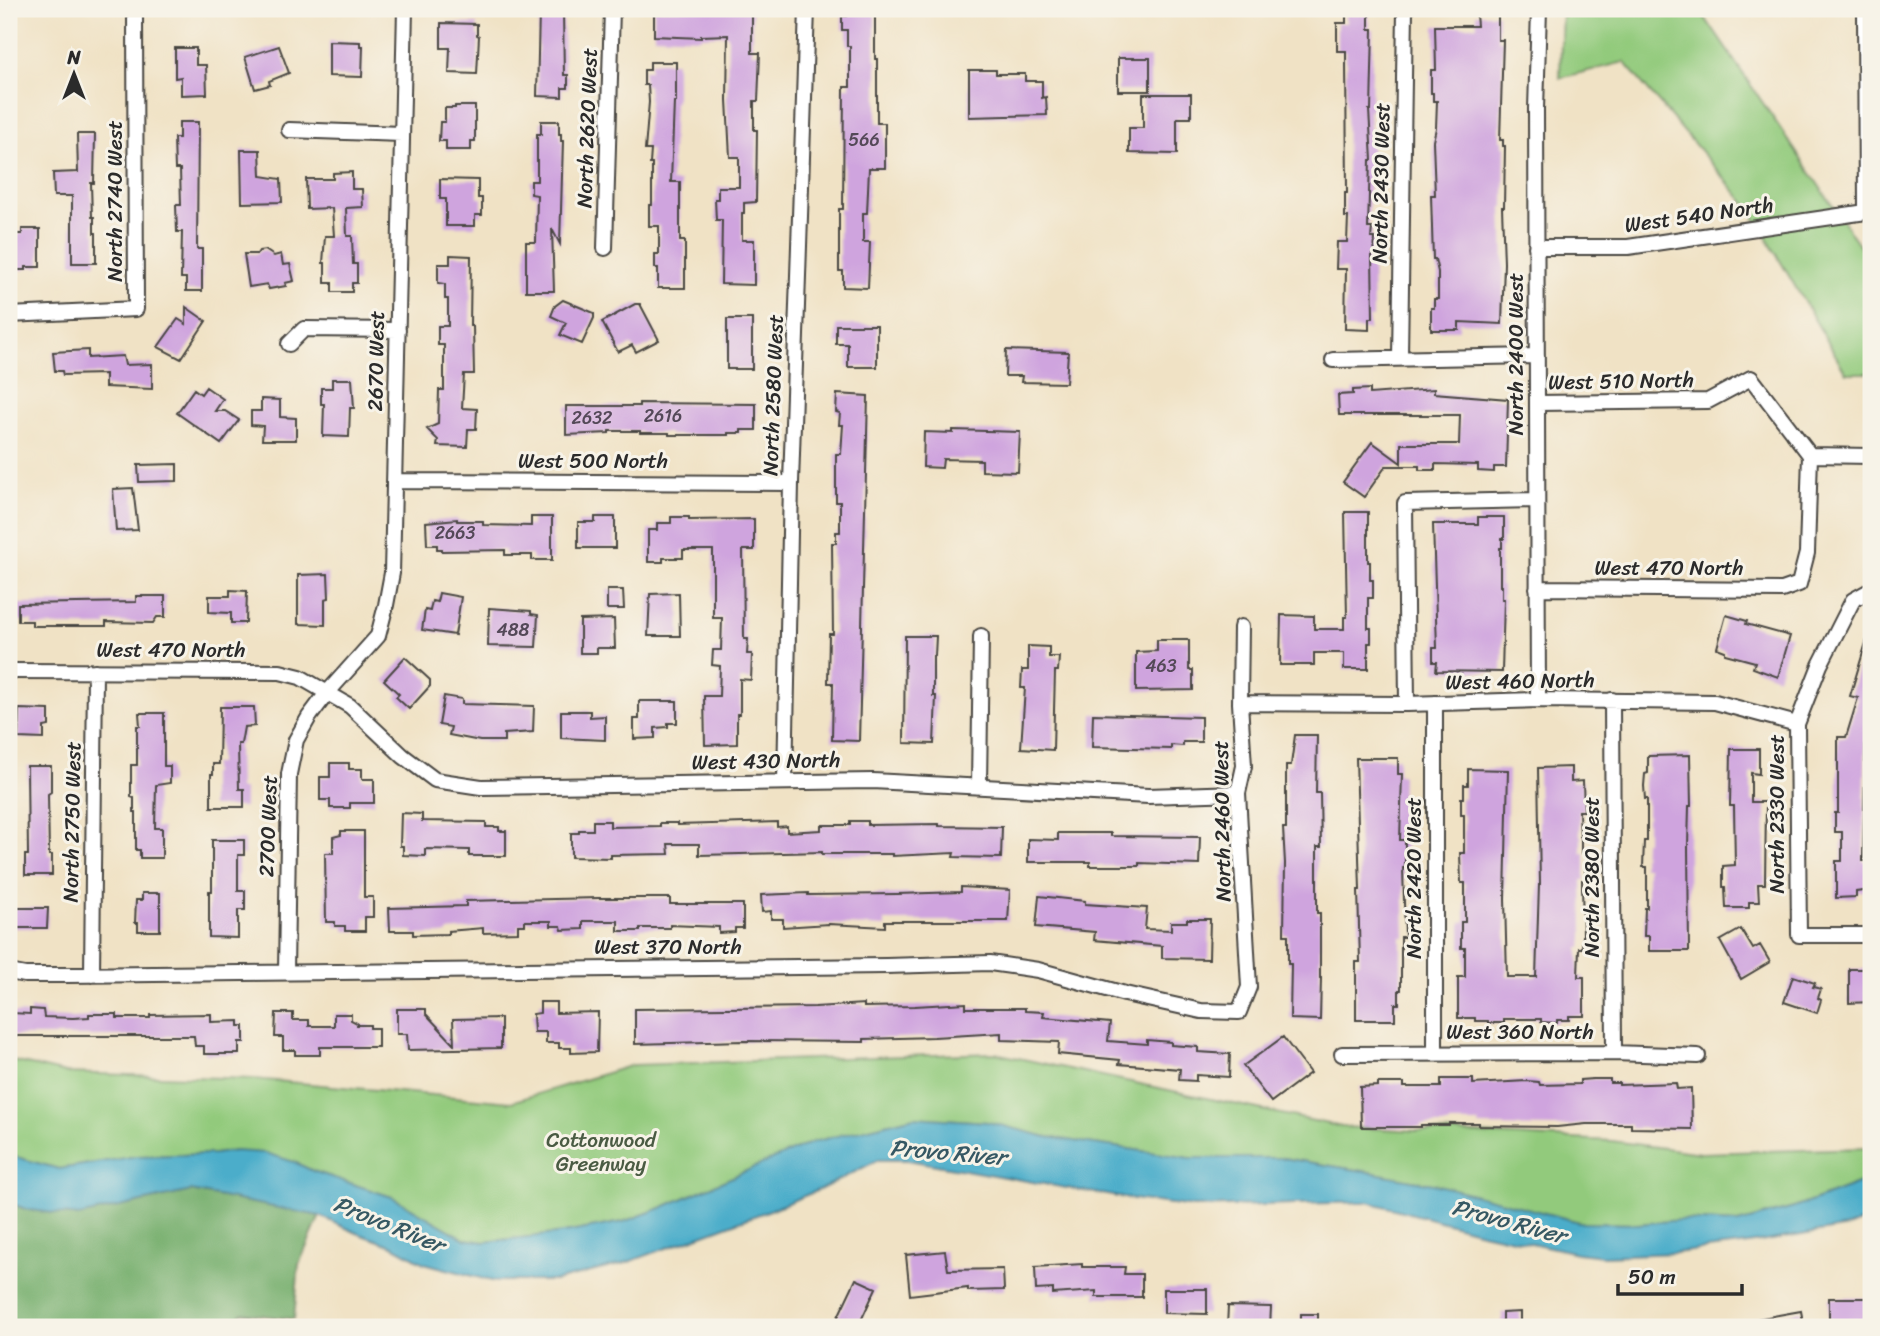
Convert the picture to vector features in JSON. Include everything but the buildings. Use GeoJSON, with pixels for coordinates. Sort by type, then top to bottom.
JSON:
{"type":"FeatureCollection","features":[{"type":"Feature","properties":{"kind":"street","name":"North 2740 West"},"geometry":{"type":"LineString","coordinates":[[9,315],[136,309],[135,9]]}},
{"type":"Feature","properties":{"kind":"street","name":"2670 West"},"geometry":{"type":"LineString","coordinates":[[327,693],[378,636],[392,573],[405,9]]}},
{"type":"Feature","properties":{"kind":"street","name":"North 2620 West"},"geometry":{"type":"LineString","coordinates":[[605,248],[612,9]]}},
{"type":"Feature","properties":{"kind":"street","name":"North 2580 West"},"geometry":{"type":"LineString","coordinates":[[785,782],[791,483],[807,9]]}},
{"type":"Feature","properties":{"kind":"street","name":"North 2430 West"},"geometry":{"type":"LineString","coordinates":[[1400,357],[1405,9]]}},
{"type":"Feature","properties":{"kind":"street","name":"North 2400 West"},"geometry":{"type":"LineString","coordinates":[[1538,700],[1536,247],[1539,9]]}},
{"type":"Feature","properties":{"kind":"street","name":"West 540 North"},"geometry":{"type":"LineString","coordinates":[[1536,247],[1628,247],[1866,212],[1865,9]]}},
{"type":"Feature","properties":{"kind":"street"},"geometry":{"type":"LineString","coordinates":[[289,130],[402,134]]}},
{"type":"Feature","properties":{"kind":"street"},"geometry":{"type":"LineString","coordinates":[[289,344],[304,329],[398,330]]}},
{"type":"Feature","properties":{"kind":"street"},"geometry":{"type":"LineString","coordinates":[[1333,360],[1537,356]]}},
{"type":"Feature","properties":{"kind":"street","name":"West 510 North"},"geometry":{"type":"LineString","coordinates":[[1537,403],[1708,401],[1751,378],[1810,455]]}},
{"type":"Feature","properties":{"kind":"street"},"geometry":{"type":"LineString","coordinates":[[1810,455],[1871,456]]}},
{"type":"Feature","properties":{"kind":"street","name":"West 470 North"},"geometry":{"type":"LineString","coordinates":[[1537,588],[1782,590],[1799,584],[1807,553],[1810,455]]}},
{"type":"Feature","properties":{"kind":"street","name":"West 500 North"},"geometry":{"type":"LineString","coordinates":[[394,481],[791,483]]}},
{"type":"Feature","properties":{"kind":"street"},"geometry":{"type":"LineString","coordinates":[[1407,704],[1405,503],[1537,500]]}},
{"type":"Feature","properties":{"kind":"street","name":"North 2330 West"},"geometry":{"type":"LineString","coordinates":[[1871,590],[1853,600],[1820,665],[1797,724],[1799,935],[1871,935]]}},
{"type":"Feature","properties":{"kind":"street","name":"North 2460 West"},"geometry":{"type":"LineString","coordinates":[[1239,1012],[1249,987],[1238,793],[1244,766],[1240,703],[1241,627]]}},
{"type":"Feature","properties":{"kind":"street"},"geometry":{"type":"LineString","coordinates":[[979,786],[981,636]]}},
{"type":"Feature","properties":{"kind":"street","name":"West 470 North"},"geometry":{"type":"LineString","coordinates":[[9,671],[280,672],[300,677],[327,693]]}},
{"type":"Feature","properties":{"kind":"street","name":"North 2750 West"},"geometry":{"type":"LineString","coordinates":[[92,975],[95,671]]}},
{"type":"Feature","properties":{"kind":"street","name":"West 430 North"},"geometry":{"type":"LineString","coordinates":[[327,693],[351,706],[403,756],[435,780],[481,787],[873,781],[1148,796],[1238,793]]}},
{"type":"Feature","properties":{"kind":"street","name":"2700 West"},"geometry":{"type":"LineString","coordinates":[[286,972],[289,774],[296,740],[327,693]]}},
{"type":"Feature","properties":{"kind":"street","name":"West 460 North"},"geometry":{"type":"LineString","coordinates":[[1240,703],[1407,704],[1538,700],[1715,702],[1797,724]]}},
{"type":"Feature","properties":{"kind":"street","name":"North 2380 West"},"geometry":{"type":"LineString","coordinates":[[1612,700],[1614,1053]]}},
{"type":"Feature","properties":{"kind":"street","name":"North 2420 West"},"geometry":{"type":"LineString","coordinates":[[1435,703],[1436,1053]]}},
{"type":"Feature","properties":{"kind":"street","name":"West 370 North"},"geometry":{"type":"LineString","coordinates":[[9,972],[25,975],[92,975],[850,967],[990,963],[1038,970],[1201,1011],[1239,1012]]}},
{"type":"Feature","properties":{"kind":"street","name":"West 360 North"},"geometry":{"type":"LineString","coordinates":[[1342,1054],[1614,1053],[1698,1056]]}},
{"type":"Feature","properties":{"kind":"green space"},"geometry":{"type":"Polygon","coordinates":[[[1562,9],[1699,9],[1871,262],[1871,373],[1846,373],[1748,206],[1624,62],[1560,78],[1562,9]]]}},
{"type":"Feature","properties":{"kind":"green space","name":"Cottonwood Greenway"},"geometry":{"type":"Polygon","coordinates":[[[995,1053],[1342,1127],[1612,1141],[1701,1153],[1871,1146],[1871,1179],[1794,1208],[1738,1223],[1681,1220],[1638,1224],[1583,1223],[1438,1185],[1283,1158],[1190,1158],[1047,1137],[988,1122],[914,1117],[813,1142],[623,1222],[564,1233],[484,1242],[465,1239],[392,1197],[294,1162],[235,1151],[137,1156],[59,1169],[9,1155],[9,1060],[66,1073],[254,1079],[511,1102],[633,1065],[995,1053]]]}},
{"type":"Feature","properties":{"kind":"green space"},"geometry":{"type":"Polygon","coordinates":[[[191,1191],[320,1216],[299,1264],[294,1319],[242,1313],[232,1327],[9,1327],[9,1203],[29,1210],[79,1216],[191,1191]]]}},
{"type":"Feature","properties":{"kind":"water","name":"Provo River"},"geometry":{"type":"Polygon","coordinates":[[[914,1117],[988,1122],[1047,1137],[1190,1158],[1283,1158],[1438,1185],[1583,1223],[1638,1224],[1681,1220],[1738,1223],[1794,1208],[1871,1179],[1871,1218],[1848,1227],[1748,1244],[1674,1253],[1603,1256],[1577,1253],[1477,1231],[1368,1202],[1194,1207],[1118,1197],[908,1160],[878,1160],[821,1189],[770,1210],[623,1264],[555,1281],[492,1281],[424,1263],[393,1246],[320,1216],[191,1191],[79,1216],[29,1210],[9,1203],[9,1155],[59,1169],[137,1156],[235,1151],[266,1153],[392,1197],[465,1239],[484,1242],[564,1233],[623,1222],[813,1142],[914,1117]]]}}]}
